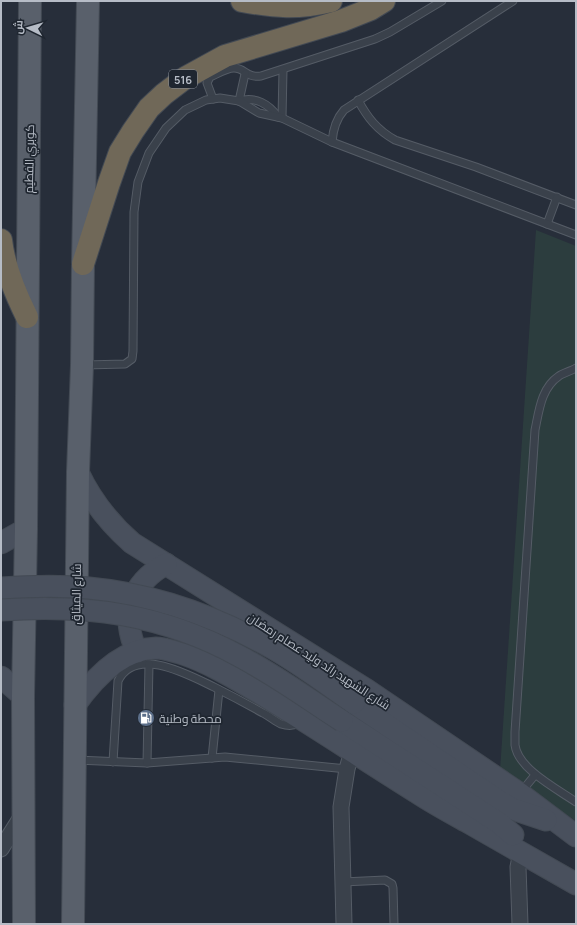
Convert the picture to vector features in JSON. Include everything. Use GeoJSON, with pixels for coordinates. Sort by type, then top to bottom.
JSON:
{"type":"FeatureCollection","features":[{"type":"Feature","properties":{"kind":"highway"},"geometry":{"type":"LineString","coordinates":[[242,1],[275,6],[305,6],[331,1]]}},
{"type":"Feature","properties":{"kind":"highway","name":"516"},"geometry":{"type":"LineString","coordinates":[[83,264],[120,152],[149,108],[164,94],[185,78],[225,56],[341,21],[371,9],[384,1]]}},
{"type":"Feature","properties":{"kind":"highway"},"geometry":{"type":"LineString","coordinates":[[1,240],[7,269],[27,317]]}},
{"type":"Feature","properties":{"kind":"main road","name":"كوبري الفطيم"},"geometry":{"type":"LineString","coordinates":[[27,317],[30,1]]}},
{"type":"Feature","properties":{"kind":"main road"},"geometry":{"type":"LineString","coordinates":[[83,264],[88,1]]}},
{"type":"Feature","properties":{"kind":"main road","name":"شارع الميثاق"},"geometry":{"type":"LineString","coordinates":[[73,924],[78,472],[82,366],[83,264]]}},
{"type":"Feature","properties":{"kind":"main road"},"geometry":{"type":"LineString","coordinates":[[24,924],[23,696],[26,529],[27,317]]}},
{"type":"Feature","properties":{"kind":"street","name":"شارع الشهيد رائد وليد عصام رمضان"},"geometry":{"type":"LineString","coordinates":[[78,472],[90,497],[109,522],[132,543],[366,690],[519,793],[576,836]]}},
{"type":"Feature","properties":{"kind":"street"},"geometry":{"type":"LineString","coordinates":[[1,543],[26,529]]}},
{"type":"Feature","properties":{"kind":"street"},"geometry":{"type":"LineString","coordinates":[[143,658],[133,643],[129,624],[131,605],[134,594],[148,576],[156,569],[166,564]]}},
{"type":"Feature","properties":{"kind":"street"},"geometry":{"type":"LineString","coordinates":[[1,588],[40,586],[88,588],[128,594],[167,603],[221,623],[248,635],[299,665],[499,801],[528,815],[558,822]]}},
{"type":"Feature","properties":{"kind":"street"},"geometry":{"type":"LineString","coordinates":[[1,610],[74,608],[103,611],[160,623],[214,643],[240,656],[499,823],[521,842],[540,863]]}},
{"type":"Feature","properties":{"kind":"street"},"geometry":{"type":"LineString","coordinates":[[75,705],[93,681],[103,671],[114,664],[143,658],[150,649],[158,648],[173,651],[196,659],[216,668],[304,720],[349,760],[417,793],[576,884]]}},
{"type":"Feature","properties":{"kind":"street"},"geometry":{"type":"LineString","coordinates":[[1,677],[23,696]]}},
{"type":"Feature","properties":{"kind":"street"},"geometry":{"type":"LineString","coordinates":[[344,924],[341,807],[349,760]]}},
{"type":"Feature","properties":{"kind":"street"},"geometry":{"type":"LineString","coordinates":[[1,849],[23,814]]}},
{"type":"Feature","properties":{"kind":"street"},"geometry":{"type":"LineString","coordinates":[[520,924],[518,867],[521,852]]}},
{"type":"Feature","properties":{"kind":"lane"},"geometry":{"type":"LineString","coordinates":[[213,99],[207,83],[210,77],[232,68],[255,77],[283,70],[376,39],[442,1]]}},
{"type":"Feature","properties":{"kind":"lane"},"geometry":{"type":"LineString","coordinates":[[332,142],[334,126],[339,115],[344,110],[513,1]]}},
{"type":"Feature","properties":{"kind":"lane"},"geometry":{"type":"LineString","coordinates":[[280,118],[283,70]]}},
{"type":"Feature","properties":{"kind":"lane"},"geometry":{"type":"LineString","coordinates":[[239,101],[245,74]]}},
{"type":"Feature","properties":{"kind":"lane"},"geometry":{"type":"LineString","coordinates":[[82,366],[125,364],[132,359],[134,212],[138,182],[149,153],[166,128],[185,110],[213,99],[227,98],[239,101],[254,111],[280,118],[332,142],[576,235]]}},
{"type":"Feature","properties":{"kind":"lane"},"geometry":{"type":"LineString","coordinates":[[239,101],[249,99],[263,102],[280,118]]}},
{"type":"Feature","properties":{"kind":"lane"},"geometry":{"type":"LineString","coordinates":[[358,100],[373,124],[395,140],[476,167],[576,205]]}},
{"type":"Feature","properties":{"kind":"lane"},"geometry":{"type":"LineString","coordinates":[[547,224],[557,197]]}},
{"type":"Feature","properties":{"kind":"lane"},"geometry":{"type":"LineString","coordinates":[[576,368],[558,376],[546,391],[541,401],[535,430],[515,732],[515,746],[528,768],[535,775],[576,802]]}},
{"type":"Feature","properties":{"kind":"lane"},"geometry":{"type":"LineString","coordinates":[[143,658],[181,671],[220,690],[281,724],[296,724],[304,720]]}},
{"type":"Feature","properties":{"kind":"lane"},"geometry":{"type":"LineString","coordinates":[[113,762],[118,681],[121,675],[143,658]]}},
{"type":"Feature","properties":{"kind":"lane"},"geometry":{"type":"LineString","coordinates":[[143,658],[147,763]]}},
{"type":"Feature","properties":{"kind":"lane"},"geometry":{"type":"LineString","coordinates":[[212,758],[220,690]]}},
{"type":"Feature","properties":{"kind":"lane"},"geometry":{"type":"LineString","coordinates":[[74,760],[147,763],[212,758],[349,760]]}},
{"type":"Feature","properties":{"kind":"lane"},"geometry":{"type":"LineString","coordinates":[[519,793],[535,775]]}},
{"type":"Feature","properties":{"kind":"lane"},"geometry":{"type":"LineString","coordinates":[[343,882],[385,880],[389,882],[393,888],[394,924]]}},
{"type":"Feature","properties":{"kind":"shaded area"},"geometry":{"type":"Polygon","coordinates":[[[536,230],[576,246],[576,821],[500,771],[536,230]]]}},
{"type":"Feature","properties":{"kind":"place","name":"محطة وطنية"},"geometry":{"type":"Point","coordinates":[146,718]}}]}
